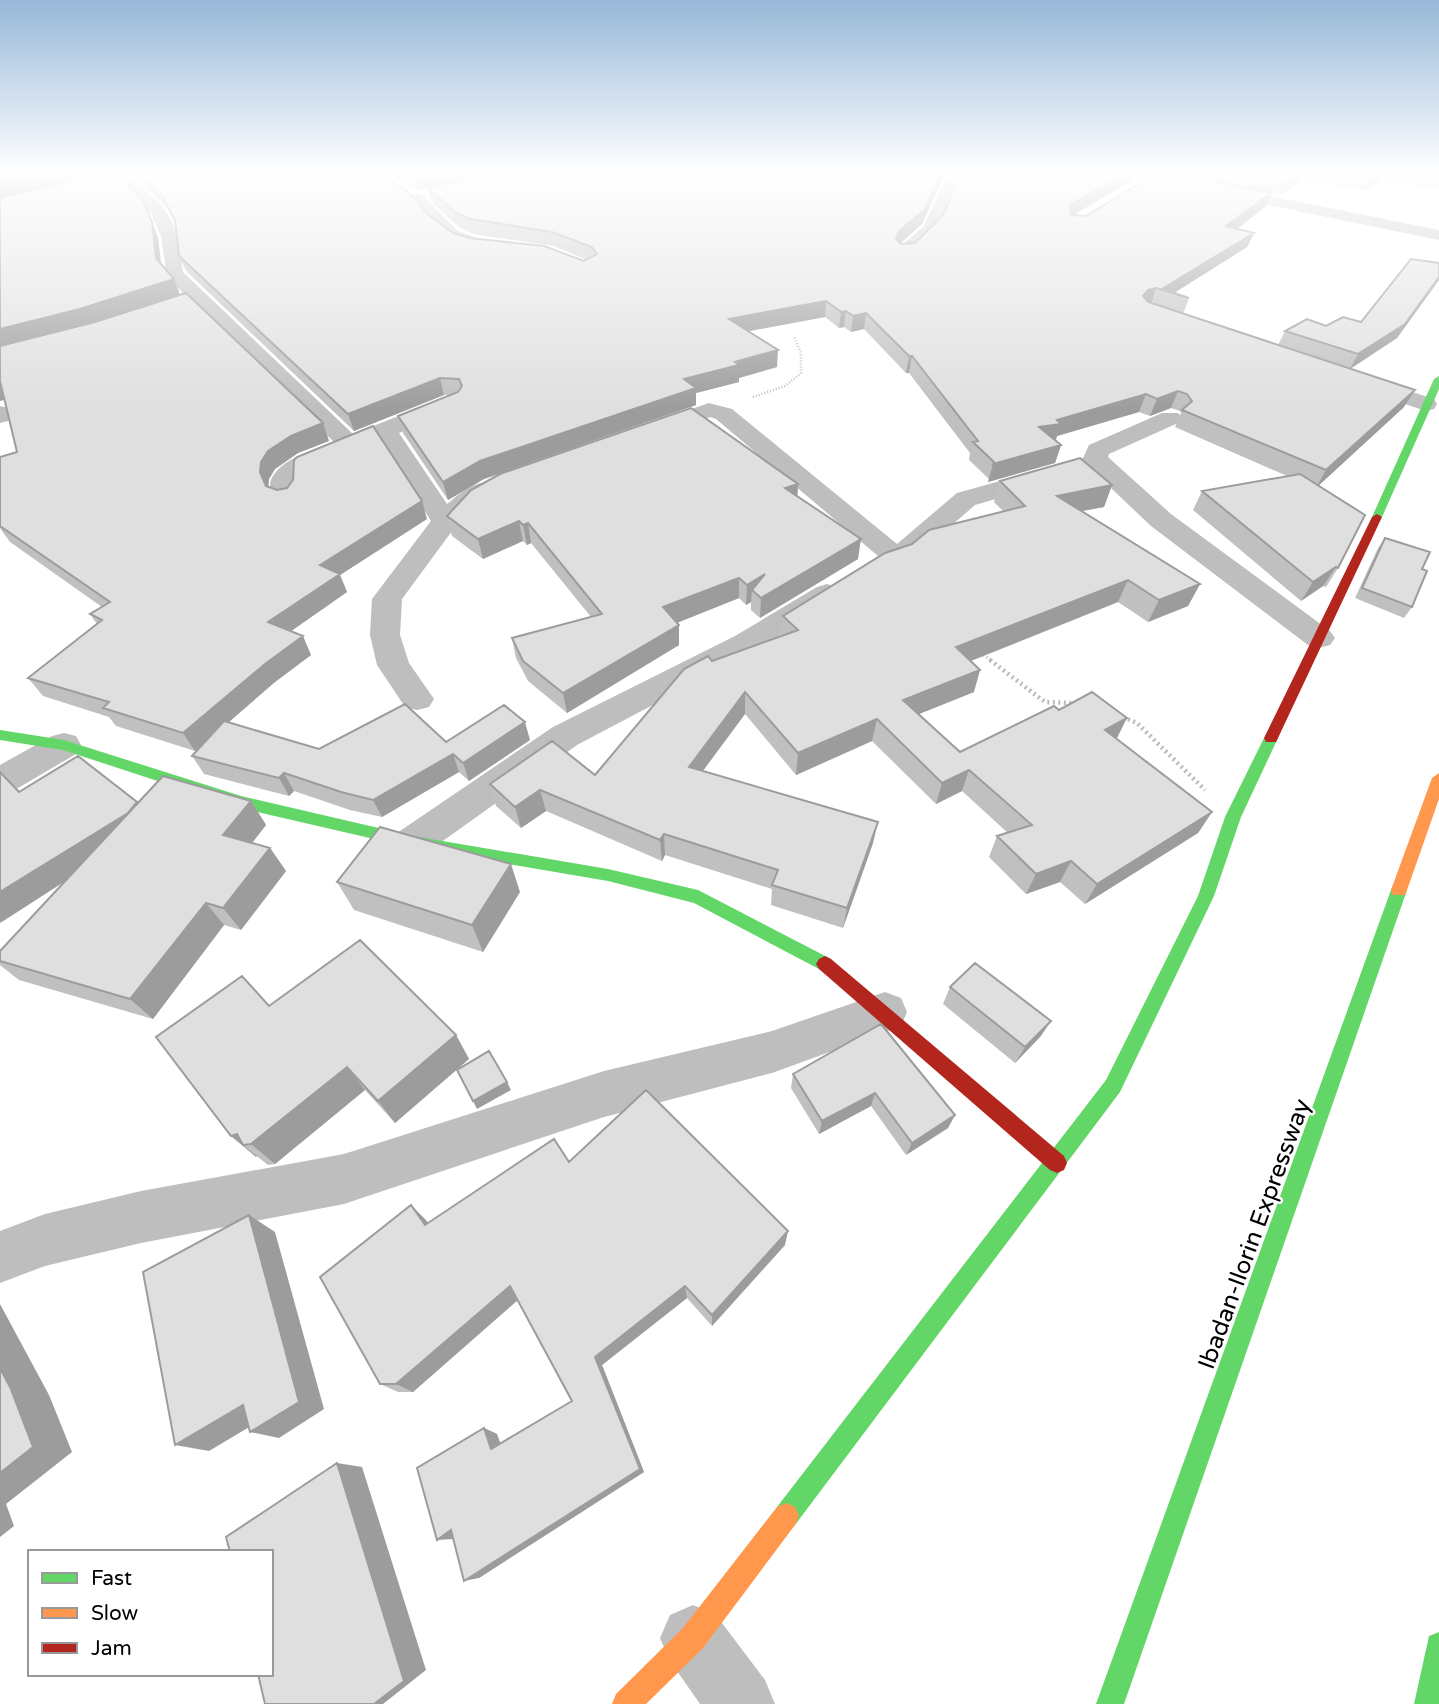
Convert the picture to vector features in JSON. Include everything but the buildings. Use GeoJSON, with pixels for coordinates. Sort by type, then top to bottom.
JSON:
{"type":"FeatureCollection","features":[{"type":"Feature","properties":{"kind":"main road"},"geometry":{"type":"LineString","coordinates":[[626,1704],[692,1638],[1057,1163],[1113,1086],[1206,896],[1233,817],[1439,379]]}},
{"type":"Feature","properties":{"kind":"main road"},"geometry":{"type":"LineString","coordinates":[[0,735],[64,745],[240,802],[413,842],[608,875],[698,897],[776,936],[833,969],[886,1012],[1057,1163]]}},
{"type":"Feature","properties":{"kind":"main road","name":"Ibadan-Ilorin Expressway"},"geometry":{"type":"LineString","coordinates":[[1110,1704],[1439,779]]}},
{"type":"Feature","properties":{"kind":"main road"},"geometry":{"type":"LineString","coordinates":[[1428,1704],[1439,1646]]}},
{"type":"Feature","properties":{"kind":"street"},"geometry":{"type":"LineString","coordinates":[[172,252],[174,273],[197,298],[351,445]]}},
{"type":"Feature","properties":{"kind":"street"},"geometry":{"type":"LineString","coordinates":[[172,306],[197,298]]}},
{"type":"Feature","properties":{"kind":"street"},"geometry":{"type":"LineString","coordinates":[[1334,373],[1426,404]]}},
{"type":"Feature","properties":{"kind":"street"},"geometry":{"type":"LineString","coordinates":[[285,498],[283,478],[287,471],[453,402]]}},
{"type":"Feature","properties":{"kind":"street"},"geometry":{"type":"LineString","coordinates":[[621,441],[709,410],[724,414],[897,558]]}},
{"type":"Feature","properties":{"kind":"street"},"geometry":{"type":"LineString","coordinates":[[1170,418],[1098,450],[1095,459],[1161,520],[1319,638]]}},
{"type":"Feature","properties":{"kind":"street"},"geometry":{"type":"LineString","coordinates":[[386,430],[445,521]]}},
{"type":"Feature","properties":{"kind":"street"},"geometry":{"type":"LineString","coordinates":[[413,842],[565,736],[746,643],[853,577],[897,558],[966,499],[1098,462]]}},
{"type":"Feature","properties":{"kind":"street"},"geometry":{"type":"LineString","coordinates":[[417,699],[393,665],[385,635],[387,599],[445,521],[481,492],[507,481]]}},
{"type":"Feature","properties":{"kind":"street"},"geometry":{"type":"LineString","coordinates":[[0,782],[64,745]]}},
{"type":"Feature","properties":{"kind":"street"},"geometry":{"type":"LineString","coordinates":[[0,1257],[45,1240],[141,1217],[344,1179],[604,1094],[772,1052],[886,1012]]}},
{"type":"Feature","properties":{"kind":"street"},"geometry":{"type":"LineString","coordinates":[[692,1638],[741,1704]]}},
{"type":"Feature","properties":{"kind":"path"},"geometry":{"type":"LineString","coordinates":[[716,411],[796,380],[801,373],[801,353],[794,337]]}},
{"type":"Feature","properties":{"kind":"path"},"geometry":{"type":"LineString","coordinates":[[979,651],[1045,702],[1077,703]]}},
{"type":"Feature","properties":{"kind":"path"},"geometry":{"type":"LineString","coordinates":[[1112,713],[1137,723],[1233,817]]}},
{"type":"Feature","properties":{"kind":"traffic: fast"},"geometry":{"type":"LineString","coordinates":[[1377,517],[1439,379]]}},
{"type":"Feature","properties":{"kind":"traffic: fast"},"geometry":{"type":"LineString","coordinates":[[0,735],[64,745],[240,802],[413,842],[608,875],[698,897],[825,964]]}},
{"type":"Feature","properties":{"kind":"traffic: fast"},"geometry":{"type":"LineString","coordinates":[[786,1516],[1113,1086],[1206,896],[1233,817],[1271,738]]}},
{"type":"Feature","properties":{"kind":"traffic: fast"},"geometry":{"type":"LineString","coordinates":[[1110,1704],[1399,890]]}},
{"type":"Feature","properties":{"kind":"traffic: fast"},"geometry":{"type":"LineString","coordinates":[[1428,1704],[1439,1646]]}},
{"type":"Feature","properties":{"kind":"traffic: slow"},"geometry":{"type":"LineString","coordinates":[[1399,890],[1439,778]]}},
{"type":"Feature","properties":{"kind":"traffic: slow"},"geometry":{"type":"LineString","coordinates":[[626,1704],[693,1638],[786,1516]]}},
{"type":"Feature","properties":{"kind":"traffic: jam"},"geometry":{"type":"LineString","coordinates":[[1271,738],[1377,517]]}},
{"type":"Feature","properties":{"kind":"traffic: jam"},"geometry":{"type":"LineString","coordinates":[[825,964],[1057,1163]]}}]}
